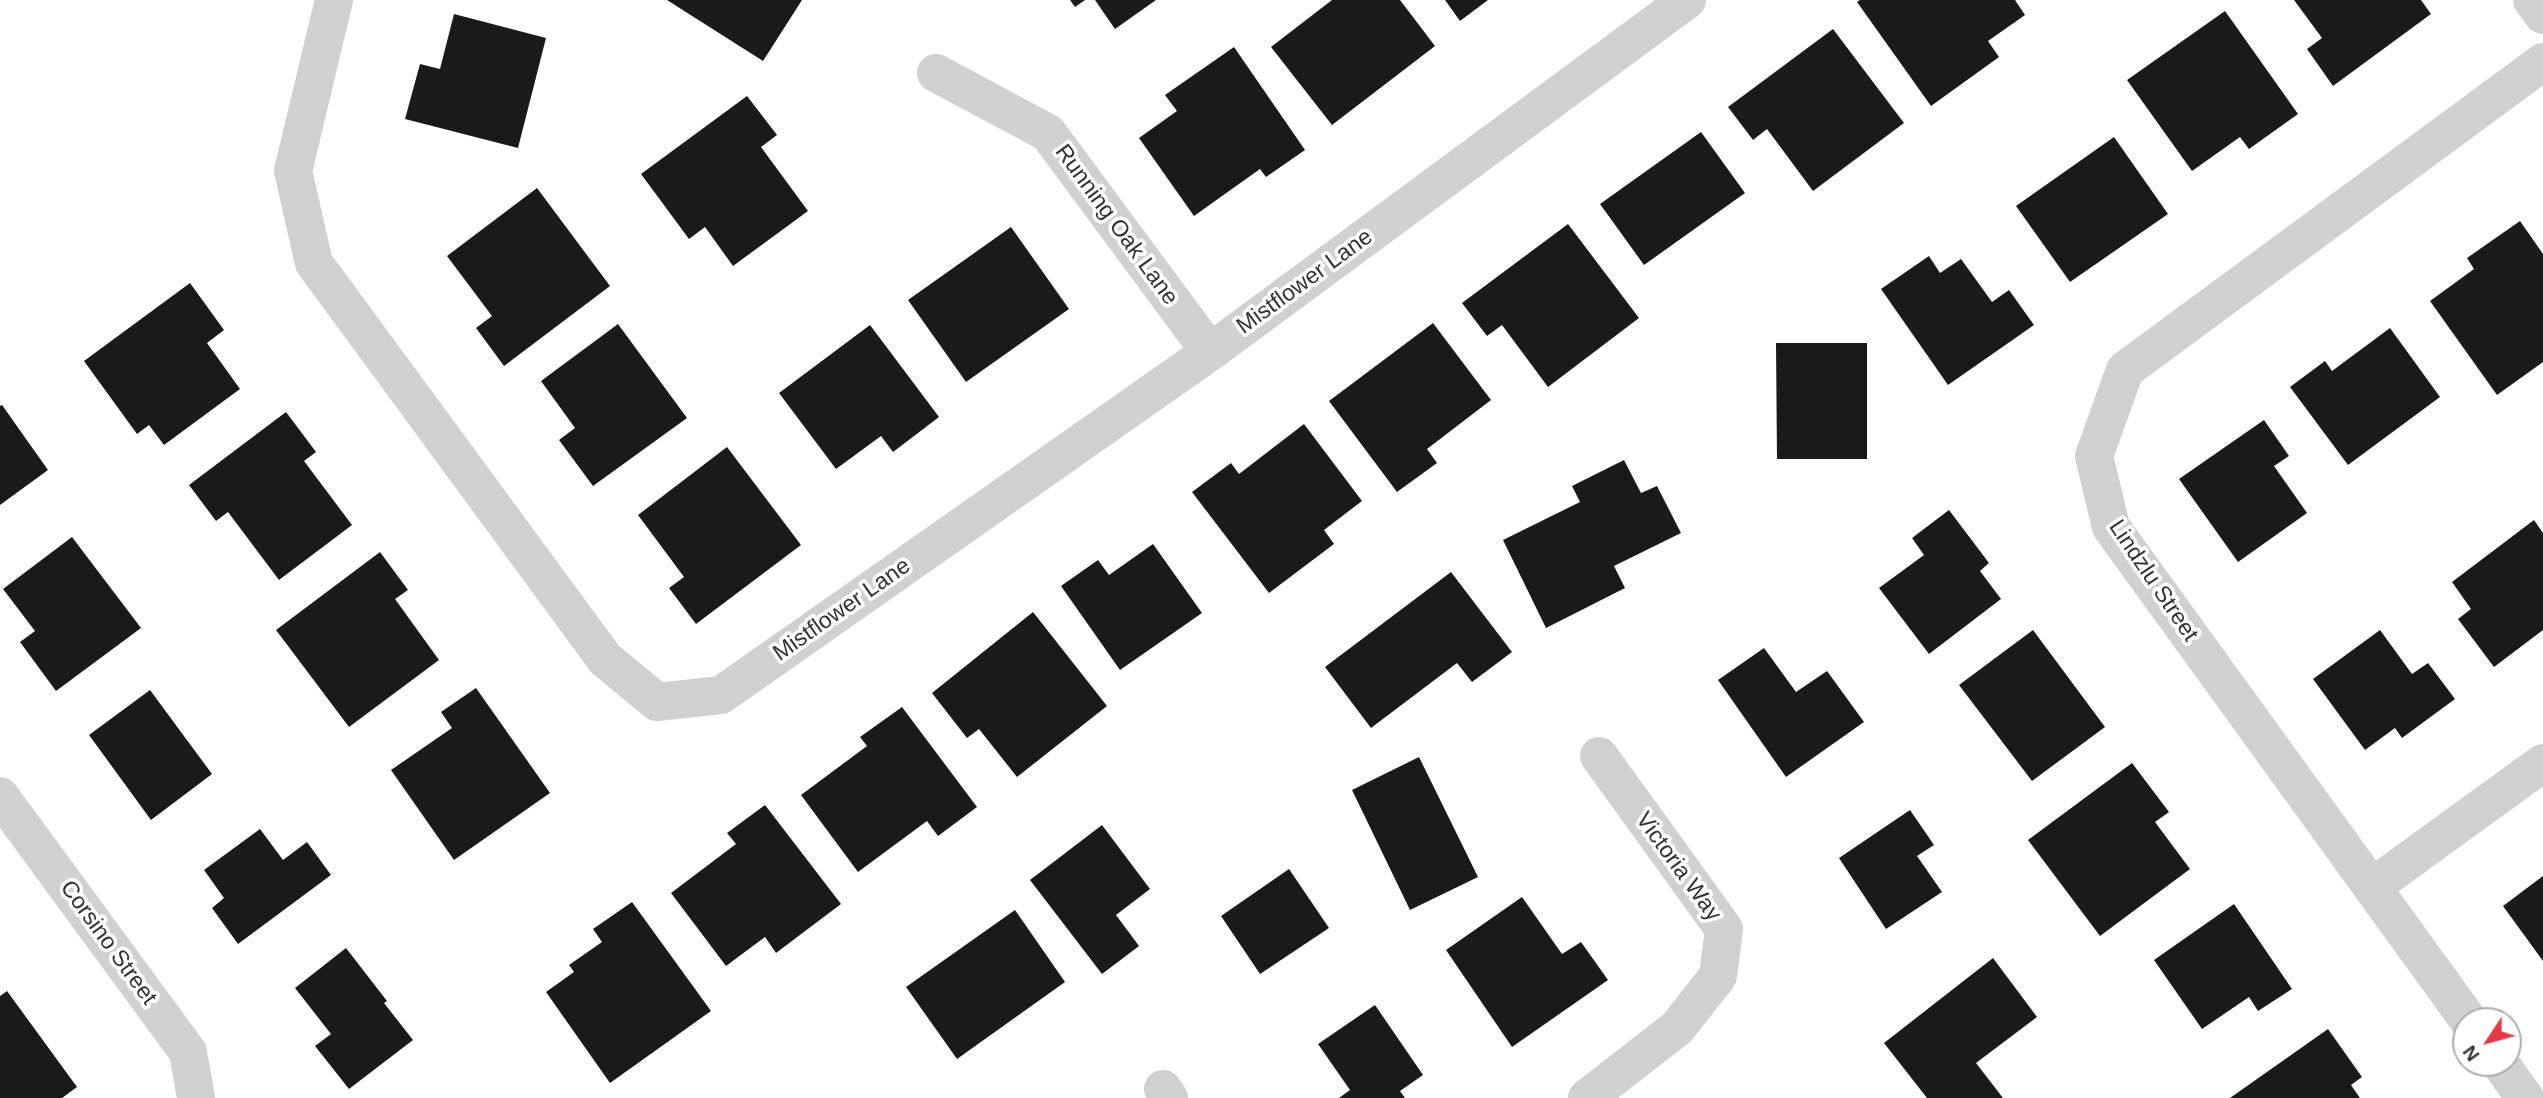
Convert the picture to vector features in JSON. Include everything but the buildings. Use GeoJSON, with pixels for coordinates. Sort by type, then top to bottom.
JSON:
{"type":"FeatureCollection","features":[{"type":"Feature","properties":{"kind":"street","name":"Mistflower Lane"},"geometry":{"type":"LineString","coordinates":[[334,0],[293,171],[314,263],[605,659],[657,702],[721,695],[1210,352],[1687,0]]}},
{"type":"Feature","properties":{"kind":"street"},"geometry":{"type":"LineString","coordinates":[[2532,0],[2543,15]]}},
{"type":"Feature","properties":{"kind":"street","name":"Lindzlu Street"},"geometry":{"type":"LineString","coordinates":[[2459,1007],[2111,527],[2094,456],[2125,370],[2543,62]]}},
{"type":"Feature","properties":{"kind":"street","name":"Running Oak Lane"},"geometry":{"type":"LineString","coordinates":[[936,73],[1048,133],[1210,352]]}},
{"type":"Feature","properties":{"kind":"street","name":"Victoria Way"},"geometry":{"type":"LineString","coordinates":[[1587,1098],[1677,1028],[1718,976],[1724,929],[1599,756]]}},
{"type":"Feature","properties":{"kind":"street"},"geometry":{"type":"LineString","coordinates":[[2372,887],[2543,763]]}},
{"type":"Feature","properties":{"kind":"street","name":"Corsino Street"},"geometry":{"type":"LineString","coordinates":[[0,796],[188,1052],[196,1098]]}},
{"type":"Feature","properties":{"kind":"street"},"geometry":{"type":"LineString","coordinates":[[2510,1077],[2525,1098]]}}]}
